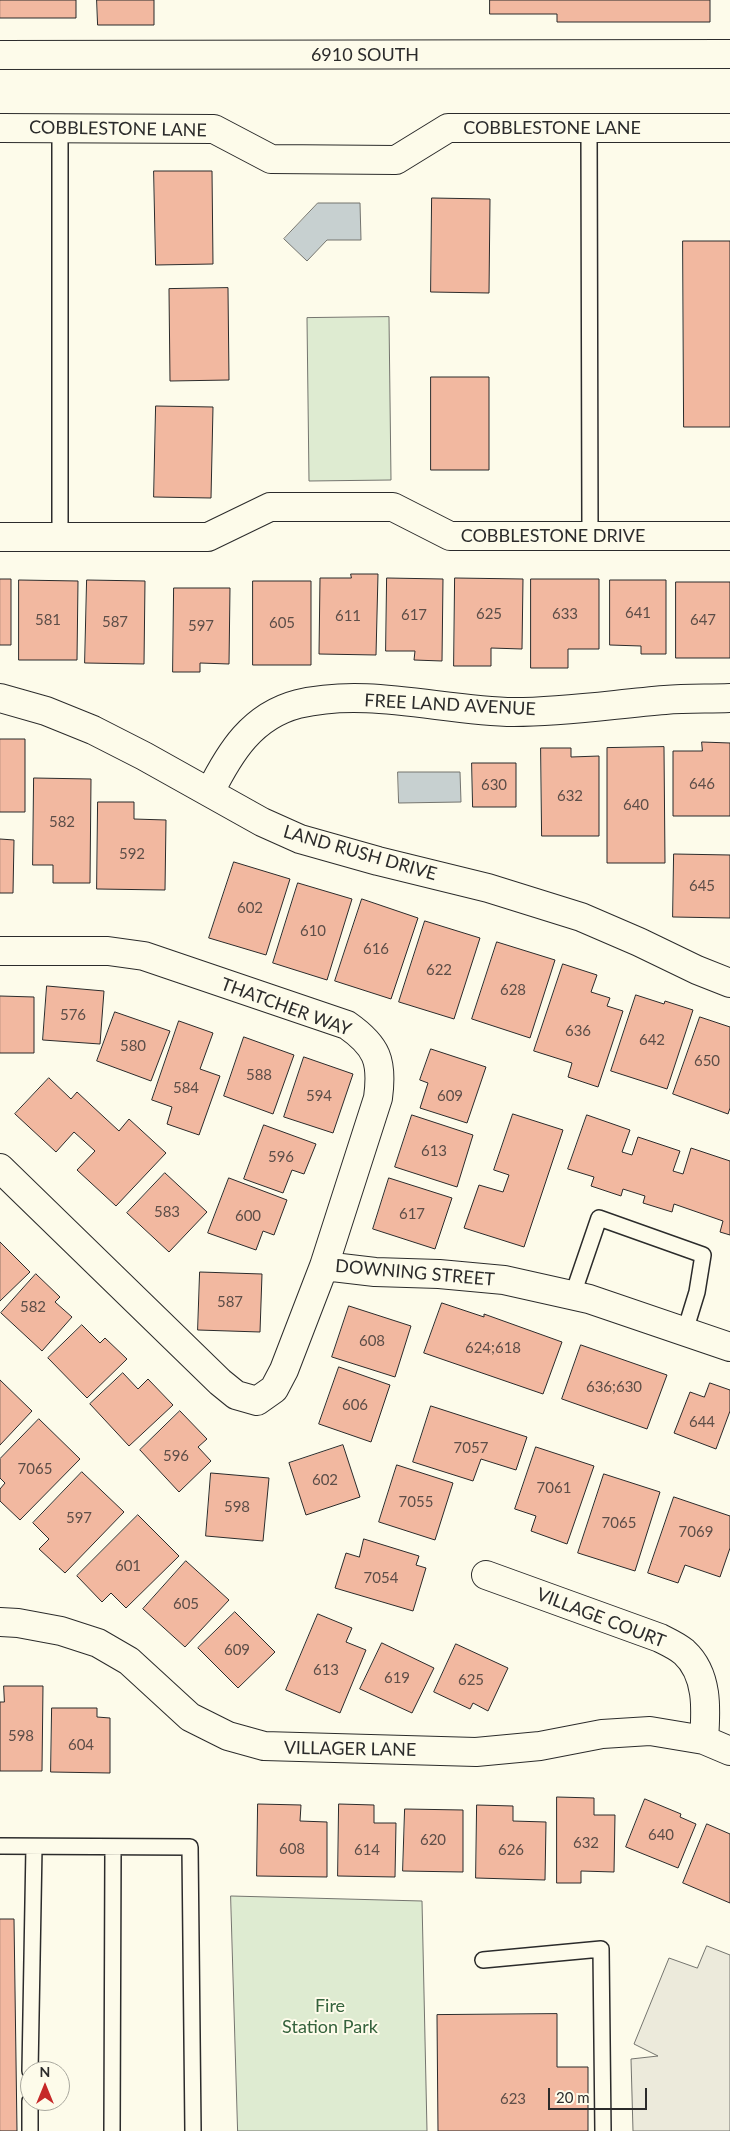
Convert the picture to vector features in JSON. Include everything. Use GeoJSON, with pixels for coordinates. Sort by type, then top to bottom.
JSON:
{"type":"FeatureCollection","features":[{"type":"Feature","properties":{"kind":"street","name":"6910 SOUTH"},"geometry":{"type":"LineString","coordinates":[[0,55],[730,54]]}},
{"type":"Feature","properties":{"kind":"street","name":"COBBLESTONE LANE"},"geometry":{"type":"LineString","coordinates":[[0,128],[214,129],[271,159],[396,160],[448,128],[730,128]]}},
{"type":"Feature","properties":{"kind":"street","name":"COBBLESTONE DRIVE"},"geometry":{"type":"LineString","coordinates":[[0,537],[208,538],[270,507],[393,507],[450,536],[730,536]]}},
{"type":"Feature","properties":{"kind":"street","name":"LAND RUSH DRIVE"},"geometry":{"type":"LineString","coordinates":[[0,698],[46,711],[93,730],[262,822],[300,839],[378,861],[488,888],[581,917],[697,970],[730,982]]}},
{"type":"Feature","properties":{"kind":"street","name":"FREE LAND AVENUE"},"geometry":{"type":"LineString","coordinates":[[210,792],[227,757],[244,735],[268,717],[298,704],[341,699],[386,700],[514,712],[592,708],[667,700],[730,698]]}},
{"type":"Feature","properties":{"kind":"street","name":"THATCHER WAY"},"geometry":{"type":"LineString","coordinates":[[0,952],[108,952],[144,956],[347,1025],[364,1038],[377,1055],[381,1076],[378,1098],[324,1266]]}},
{"type":"Feature","properties":{"kind":"street","name":"DOWNING STREET"},"geometry":{"type":"LineString","coordinates":[[0,1168],[236,1395],[257,1401],[274,1389],[284,1370],[324,1266],[375,1272],[440,1274],[504,1280],[573,1294],[730,1347]]}},
{"type":"Feature","properties":{"kind":"street","name":"VILLAGE COURT"},"geometry":{"type":"LineString","coordinates":[[486,1576],[660,1638],[684,1653],[700,1676],[707,1703],[704,1740]]}},
{"type":"Feature","properties":{"kind":"street","name":"VILLAGER LANE"},"geometry":{"type":"LineString","coordinates":[[0,1622],[18,1623],[61,1631],[98,1643],[129,1662],[190,1717],[228,1736],[264,1746],[476,1752],[540,1746],[602,1734],[650,1731],[704,1740],[730,1751]]}},
{"type":"Feature","properties":{"kind":"lane"},"geometry":{"type":"LineString","coordinates":[[60,128],[60,537]]}},
{"type":"Feature","properties":{"kind":"lane"},"geometry":{"type":"LineString","coordinates":[[589,128],[590,535]]}},
{"type":"Feature","properties":{"kind":"lane"},"geometry":{"type":"LineString","coordinates":[[573,1294],[599,1218],[703,1255],[697,1292],[685,1331]]}},
{"type":"Feature","properties":{"kind":"lane"},"geometry":{"type":"LineString","coordinates":[[0,1846],[190,1847],[193,2131]]}},
{"type":"Feature","properties":{"kind":"lane"},"geometry":{"type":"LineString","coordinates":[[30,2061],[34,1847]]}},
{"type":"Feature","properties":{"kind":"lane"},"geometry":{"type":"LineString","coordinates":[[112,2131],[113,1847]]}},
{"type":"Feature","properties":{"kind":"lane"},"geometry":{"type":"LineString","coordinates":[[483,1960],[601,1949],[603,2131]]}},
{"type":"Feature","properties":{"kind":"lane"},"geometry":{"type":"LineString","coordinates":[[30,2111],[30,2131]]}},
{"type":"Feature","properties":{"kind":"green space"},"geometry":{"type":"Polygon","coordinates":[[[389,317],[391,480],[309,481],[307,318],[389,317]]]}},
{"type":"Feature","properties":{"kind":"green space","name":"Fire Station Park"},"geometry":{"type":"Polygon","coordinates":[[[231,1896],[422,1901],[427,2131],[238,2131],[231,1896]]]}},
{"type":"Feature","properties":{"kind":"shaded area"},"geometry":{"type":"Polygon","coordinates":[[[318,203],[360,203],[361,240],[327,240],[307,261],[284,239],[318,203]]]}},
{"type":"Feature","properties":{"kind":"shaded area"},"geometry":{"type":"Polygon","coordinates":[[[398,772],[460,772],[461,802],[399,803],[398,772]]]}},
{"type":"Feature","properties":{"kind":"shaded area"},"geometry":{"type":"Polygon","coordinates":[[[707,1946],[730,1955],[730,2131],[633,2131],[631,2059],[658,2056],[634,2044],[669,1958],[697,1968],[707,1946]]]}},
{"type":"Feature","properties":{"kind":"building"},"geometry":{"type":"Polygon","coordinates":[[[0,0],[76,0],[76,18],[0,18],[0,0]]]}},
{"type":"Feature","properties":{"kind":"building"},"geometry":{"type":"Polygon","coordinates":[[[97,0],[154,0],[154,25],[98,25],[97,0]]]}},
{"type":"Feature","properties":{"kind":"building"},"geometry":{"type":"Polygon","coordinates":[[[490,0],[710,0],[710,22],[557,22],[557,14],[490,14],[490,0]]]}},
{"type":"Feature","properties":{"kind":"building"},"geometry":{"type":"Polygon","coordinates":[[[154,171],[212,171],[213,264],[156,265],[154,171]]]}},
{"type":"Feature","properties":{"kind":"building"},"geometry":{"type":"Polygon","coordinates":[[[432,198],[490,199],[489,293],[431,292],[432,198]]]}},
{"type":"Feature","properties":{"kind":"building"},"geometry":{"type":"Polygon","coordinates":[[[683,241],[730,241],[730,427],[684,427],[683,241]]]}},
{"type":"Feature","properties":{"kind":"building"},"geometry":{"type":"Polygon","coordinates":[[[228,288],[229,380],[170,381],[169,289],[228,288]]]}},
{"type":"Feature","properties":{"kind":"building"},"geometry":{"type":"Polygon","coordinates":[[[431,377],[489,377],[489,470],[431,470],[431,377]]]}},
{"type":"Feature","properties":{"kind":"building"},"geometry":{"type":"Polygon","coordinates":[[[156,406],[213,407],[211,498],[154,497],[156,406]]]}},
{"type":"Feature","properties":{"kind":"building"},"geometry":{"type":"Polygon","coordinates":[[[351,574],[378,574],[376,655],[319,654],[320,578],[351,578],[351,574]]]}},
{"type":"Feature","properties":{"kind":"building"},"geometry":{"type":"Polygon","coordinates":[[[387,578],[443,579],[442,661],[414,660],[415,651],[386,651],[387,578]]]}},
{"type":"Feature","properties":{"kind":"building"},"geometry":{"type":"Polygon","coordinates":[[[455,578],[523,579],[522,649],[491,648],[491,666],[454,666],[455,578]]]}},
{"type":"Feature","properties":{"kind":"building"},"geometry":{"type":"Polygon","coordinates":[[[0,579],[11,579],[11,645],[0,645],[0,579]]]}},
{"type":"Feature","properties":{"kind":"building"},"geometry":{"type":"Polygon","coordinates":[[[531,579],[599,579],[599,649],[568,649],[568,668],[531,668],[531,579]]]}},
{"type":"Feature","properties":{"kind":"building"},"geometry":{"type":"Polygon","coordinates":[[[19,580],[78,581],[77,660],[19,660],[19,580]]]}},
{"type":"Feature","properties":{"kind":"building"},"geometry":{"type":"Polygon","coordinates":[[[87,580],[145,581],[144,664],[85,663],[87,580]]]}},
{"type":"Feature","properties":{"kind":"building"},"geometry":{"type":"Polygon","coordinates":[[[610,580],[666,580],[666,654],[641,654],[641,646],[610,645],[610,580]]]}},
{"type":"Feature","properties":{"kind":"building"},"geometry":{"type":"Polygon","coordinates":[[[253,581],[311,581],[311,665],[253,665],[253,581]]]}},
{"type":"Feature","properties":{"kind":"building"},"geometry":{"type":"Polygon","coordinates":[[[676,582],[730,582],[730,658],[676,658],[676,582]]]}},
{"type":"Feature","properties":{"kind":"building"},"geometry":{"type":"Polygon","coordinates":[[[174,588],[230,588],[229,664],[200,663],[200,672],[173,672],[174,588]]]}},
{"type":"Feature","properties":{"kind":"building"},"geometry":{"type":"Polygon","coordinates":[[[0,739],[25,739],[25,812],[0,812],[0,739]]]}},
{"type":"Feature","properties":{"kind":"building"},"geometry":{"type":"Polygon","coordinates":[[[702,742],[730,743],[730,816],[673,816],[673,751],[702,751],[702,742]]]}},
{"type":"Feature","properties":{"kind":"building"},"geometry":{"type":"Polygon","coordinates":[[[664,747],[665,863],[607,863],[607,748],[664,747]]]}},
{"type":"Feature","properties":{"kind":"building"},"geometry":{"type":"Polygon","coordinates":[[[541,748],[571,748],[571,757],[599,756],[599,836],[542,836],[541,748]]]}},
{"type":"Feature","properties":{"kind":"building"},"geometry":{"type":"Polygon","coordinates":[[[472,763],[516,763],[516,807],[473,807],[472,763]]]}},
{"type":"Feature","properties":{"kind":"building"},"geometry":{"type":"Polygon","coordinates":[[[34,778],[91,779],[90,883],[53,883],[53,865],[33,865],[34,778]]]}},
{"type":"Feature","properties":{"kind":"building"},"geometry":{"type":"Polygon","coordinates":[[[98,802],[134,802],[134,819],[166,820],[165,890],[97,889],[98,802]]]}},
{"type":"Feature","properties":{"kind":"building"},"geometry":{"type":"Polygon","coordinates":[[[0,839],[14,840],[13,893],[0,893],[0,839]]]}},
{"type":"Feature","properties":{"kind":"building"},"geometry":{"type":"Polygon","coordinates":[[[674,854],[730,855],[730,918],[673,917],[674,854]]]}},
{"type":"Feature","properties":{"kind":"building"},"geometry":{"type":"Polygon","coordinates":[[[234,862],[290,879],[266,955],[209,938],[234,862]]]}},
{"type":"Feature","properties":{"kind":"building"},"geometry":{"type":"Polygon","coordinates":[[[298,883],[352,899],[327,980],[273,963],[298,883]]]}},
{"type":"Feature","properties":{"kind":"building"},"geometry":{"type":"Polygon","coordinates":[[[362,899],[418,918],[391,999],[335,981],[362,899]]]}},
{"type":"Feature","properties":{"kind":"building"},"geometry":{"type":"Polygon","coordinates":[[[425,921],[480,938],[454,1019],[399,1002],[425,921]]]}},
{"type":"Feature","properties":{"kind":"building"},"geometry":{"type":"Polygon","coordinates":[[[497,942],[555,960],[530,1038],[472,1019],[497,942]]]}},
{"type":"Feature","properties":{"kind":"building"},"geometry":{"type":"Polygon","coordinates":[[[563,964],[597,975],[591,992],[610,998],[607,1006],[623,1011],[598,1087],[568,1077],[572,1063],[534,1051],[563,964]]]}},
{"type":"Feature","properties":{"kind":"building"},"geometry":{"type":"Polygon","coordinates":[[[47,986],[104,991],[100,1044],[43,1040],[47,986]]]}},
{"type":"Feature","properties":{"kind":"building"},"geometry":{"type":"Polygon","coordinates":[[[636,995],[664,1004],[665,1001],[693,1010],[667,1089],[611,1071],[636,995]]]}},
{"type":"Feature","properties":{"kind":"building"},"geometry":{"type":"Polygon","coordinates":[[[0,996],[34,997],[34,1053],[0,1053],[0,996]]]}},
{"type":"Feature","properties":{"kind":"building"},"geometry":{"type":"Polygon","coordinates":[[[115,1012],[170,1031],[151,1081],[97,1061],[115,1012]]]}},
{"type":"Feature","properties":{"kind":"building"},"geometry":{"type":"Polygon","coordinates":[[[700,1017],[730,1027],[730,1108],[728,1114],[673,1094],[700,1017]]]}},
{"type":"Feature","properties":{"kind":"building"},"geometry":{"type":"Polygon","coordinates":[[[179,1021],[213,1033],[200,1069],[220,1076],[199,1135],[167,1124],[172,1107],[152,1100],[179,1021]]]}},
{"type":"Feature","properties":{"kind":"building"},"geometry":{"type":"Polygon","coordinates":[[[244,1037],[294,1055],[273,1114],[224,1096],[244,1037]]]}},
{"type":"Feature","properties":{"kind":"building"},"geometry":{"type":"Polygon","coordinates":[[[431,1049],[486,1067],[467,1123],[420,1108],[428,1083],[420,1080],[431,1049]]]}},
{"type":"Feature","properties":{"kind":"building"},"geometry":{"type":"Polygon","coordinates":[[[304,1057],[353,1074],[333,1133],[284,1117],[304,1057]]]}},
{"type":"Feature","properties":{"kind":"building"},"geometry":{"type":"Polygon","coordinates":[[[49,1078],[71,1099],[77,1092],[119,1131],[129,1119],[166,1153],[116,1206],[77,1170],[95,1151],[74,1132],[56,1152],[15,1114],[49,1078]]]}},
{"type":"Feature","properties":{"kind":"building"},"geometry":{"type":"Polygon","coordinates":[[[513,1114],[563,1130],[524,1247],[464,1228],[479,1185],[503,1192],[509,1175],[494,1170],[513,1114]]]}},
{"type":"Feature","properties":{"kind":"building"},"geometry":{"type":"Polygon","coordinates":[[[412,1115],[473,1135],[457,1187],[395,1167],[412,1115]]]}},
{"type":"Feature","properties":{"kind":"building"},"geometry":{"type":"Polygon","coordinates":[[[587,1115],[630,1130],[622,1152],[632,1155],[638,1137],[680,1151],[673,1171],[683,1174],[691,1148],[730,1161],[730,1235],[720,1232],[723,1221],[674,1204],[672,1212],[643,1203],[645,1196],[623,1189],[621,1196],[591,1186],[594,1177],[568,1169],[587,1115]]]}},
{"type":"Feature","properties":{"kind":"building"},"geometry":{"type":"Polygon","coordinates":[[[264,1125],[316,1144],[304,1174],[292,1170],[283,1193],[244,1179],[264,1125]]]}},
{"type":"Feature","properties":{"kind":"building"},"geometry":{"type":"Polygon","coordinates":[[[165,1173],[207,1212],[169,1252],[127,1213],[165,1173]]]}},
{"type":"Feature","properties":{"kind":"building"},"geometry":{"type":"Polygon","coordinates":[[[229,1178],[287,1200],[274,1235],[263,1231],[256,1250],[208,1233],[229,1178]]]}},
{"type":"Feature","properties":{"kind":"building"},"geometry":{"type":"Polygon","coordinates":[[[389,1178],[452,1198],[435,1249],[373,1229],[389,1178]]]}},
{"type":"Feature","properties":{"kind":"building"},"geometry":{"type":"Polygon","coordinates":[[[0,1242],[30,1272],[0,1301],[0,1242]]]}},
{"type":"Feature","properties":{"kind":"building"},"geometry":{"type":"Polygon","coordinates":[[[200,1272],[262,1274],[260,1332],[198,1330],[200,1272]]]}},
{"type":"Feature","properties":{"kind":"building"},"geometry":{"type":"Polygon","coordinates":[[[36,1274],[60,1297],[55,1302],[72,1317],[42,1351],[1,1313],[36,1274]]]}},
{"type":"Feature","properties":{"kind":"building"},"geometry":{"type":"Polygon","coordinates":[[[442,1303],[484,1317],[484,1314],[562,1342],[543,1394],[424,1353],[442,1303]]]}},
{"type":"Feature","properties":{"kind":"building"},"geometry":{"type":"Polygon","coordinates":[[[349,1306],[411,1326],[395,1377],[332,1357],[349,1306]]]}},
{"type":"Feature","properties":{"kind":"building"},"geometry":{"type":"Polygon","coordinates":[[[82,1325],[100,1343],[105,1338],[127,1359],[87,1398],[48,1358],[82,1325]]]}},
{"type":"Feature","properties":{"kind":"building"},"geometry":{"type":"Polygon","coordinates":[[[581,1345],[667,1375],[647,1429],[562,1399],[581,1345]]]}},
{"type":"Feature","properties":{"kind":"building"},"geometry":{"type":"Polygon","coordinates":[[[339,1367],[390,1385],[371,1442],[319,1424],[339,1367]]]}},
{"type":"Feature","properties":{"kind":"building"},"geometry":{"type":"Polygon","coordinates":[[[123,1373],[138,1389],[148,1379],[173,1405],[129,1446],[90,1404],[123,1373]]]}},
{"type":"Feature","properties":{"kind":"building"},"geometry":{"type":"Polygon","coordinates":[[[0,1380],[32,1411],[0,1445],[0,1380]]]}},
{"type":"Feature","properties":{"kind":"building"},"geometry":{"type":"Polygon","coordinates":[[[710,1383],[730,1390],[730,1411],[716,1449],[674,1433],[690,1392],[704,1397],[710,1383]]]}},
{"type":"Feature","properties":{"kind":"building"},"geometry":{"type":"Polygon","coordinates":[[[431,1406],[527,1437],[516,1470],[481,1459],[473,1481],[413,1462],[431,1406]]]}},
{"type":"Feature","properties":{"kind":"building"},"geometry":{"type":"Polygon","coordinates":[[[180,1411],[207,1439],[198,1447],[211,1461],[179,1492],[140,1450],[180,1411]]]}},
{"type":"Feature","properties":{"kind":"building"},"geometry":{"type":"Polygon","coordinates":[[[39,1419],[80,1459],[20,1520],[0,1501],[0,1489],[5,1483],[0,1478],[0,1459],[39,1419]]]}},
{"type":"Feature","properties":{"kind":"building"},"geometry":{"type":"Polygon","coordinates":[[[343,1445],[360,1497],[306,1515],[289,1463],[343,1445]]]}},
{"type":"Feature","properties":{"kind":"building"},"geometry":{"type":"Polygon","coordinates":[[[536,1447],[594,1466],[567,1544],[531,1531],[536,1516],[515,1509],[536,1447]]]}},
{"type":"Feature","properties":{"kind":"building"},"geometry":{"type":"Polygon","coordinates":[[[397,1465],[453,1483],[435,1540],[379,1522],[397,1465]]]}},
{"type":"Feature","properties":{"kind":"building"},"geometry":{"type":"Polygon","coordinates":[[[82,1472],[124,1512],[65,1573],[39,1549],[49,1539],[33,1523],[82,1472]]]}},
{"type":"Feature","properties":{"kind":"building"},"geometry":{"type":"Polygon","coordinates":[[[211,1473],[269,1478],[263,1541],[206,1536],[211,1473]]]}},
{"type":"Feature","properties":{"kind":"building"},"geometry":{"type":"Polygon","coordinates":[[[604,1474],[660,1492],[635,1571],[578,1553],[604,1474]]]}},
{"type":"Feature","properties":{"kind":"building"},"geometry":{"type":"Polygon","coordinates":[[[674,1497],[730,1516],[730,1548],[720,1577],[685,1565],[678,1583],[648,1573],[674,1497]]]}},
{"type":"Feature","properties":{"kind":"building"},"geometry":{"type":"Polygon","coordinates":[[[138,1515],[179,1556],[126,1608],[111,1593],[102,1602],[77,1576],[138,1515]]]}},
{"type":"Feature","properties":{"kind":"building"},"geometry":{"type":"Polygon","coordinates":[[[364,1539],[419,1556],[416,1565],[426,1568],[413,1611],[335,1588],[346,1553],[359,1557],[364,1539]]]}},
{"type":"Feature","properties":{"kind":"building"},"geometry":{"type":"Polygon","coordinates":[[[186,1561],[229,1600],[185,1647],[143,1609],[186,1561]]]}},
{"type":"Feature","properties":{"kind":"building"},"geometry":{"type":"Polygon","coordinates":[[[235,1612],[275,1652],[238,1688],[198,1648],[235,1612]]]}},
{"type":"Feature","properties":{"kind":"building"},"geometry":{"type":"Polygon","coordinates":[[[318,1614],[352,1628],[346,1642],[366,1650],[340,1713],[286,1690],[318,1614]]]}},
{"type":"Feature","properties":{"kind":"building"},"geometry":{"type":"Polygon","coordinates":[[[382,1643],[434,1668],[412,1713],[360,1689],[382,1643]]]}},
{"type":"Feature","properties":{"kind":"building"},"geometry":{"type":"Polygon","coordinates":[[[456,1644],[508,1668],[488,1711],[473,1703],[470,1709],[434,1692],[456,1644]]]}},
{"type":"Feature","properties":{"kind":"building"},"geometry":{"type":"Polygon","coordinates":[[[4,1686],[43,1686],[42,1771],[0,1771],[0,1702],[4,1702],[4,1686]]]}},
{"type":"Feature","properties":{"kind":"building"},"geometry":{"type":"Polygon","coordinates":[[[52,1708],[97,1708],[97,1717],[110,1718],[110,1773],[51,1772],[52,1708]]]}},
{"type":"Feature","properties":{"kind":"building"},"geometry":{"type":"Polygon","coordinates":[[[557,1797],[594,1798],[594,1815],[615,1815],[614,1872],[581,1871],[581,1883],[557,1883],[557,1797]]]}},
{"type":"Feature","properties":{"kind":"building"},"geometry":{"type":"Polygon","coordinates":[[[645,1799],[681,1814],[680,1817],[696,1824],[678,1868],[626,1847],[645,1799]]]}},
{"type":"Feature","properties":{"kind":"building"},"geometry":{"type":"Polygon","coordinates":[[[258,1804],[301,1805],[300,1821],[327,1822],[327,1877],[257,1876],[258,1804]]]}},
{"type":"Feature","properties":{"kind":"building"},"geometry":{"type":"Polygon","coordinates":[[[339,1804],[374,1805],[374,1823],[396,1823],[395,1877],[338,1876],[339,1804]]]}},
{"type":"Feature","properties":{"kind":"building"},"geometry":{"type":"Polygon","coordinates":[[[477,1805],[513,1806],[513,1821],[546,1822],[545,1880],[476,1878],[477,1805]]]}},
{"type":"Feature","properties":{"kind":"building"},"geometry":{"type":"Polygon","coordinates":[[[405,1809],[463,1810],[463,1872],[403,1871],[405,1809]]]}},
{"type":"Feature","properties":{"kind":"building"},"geometry":{"type":"Polygon","coordinates":[[[707,1824],[730,1834],[730,1903],[683,1883],[707,1824]]]}},
{"type":"Feature","properties":{"kind":"building"},"geometry":{"type":"Polygon","coordinates":[[[0,1919],[14,1919],[17,2131],[0,2131],[0,1919]]]}},
{"type":"Feature","properties":{"kind":"building"},"geometry":{"type":"Polygon","coordinates":[[[557,2014],[557,2067],[588,2067],[588,2131],[438,2131],[437,2015],[557,2014]]]}}]}
